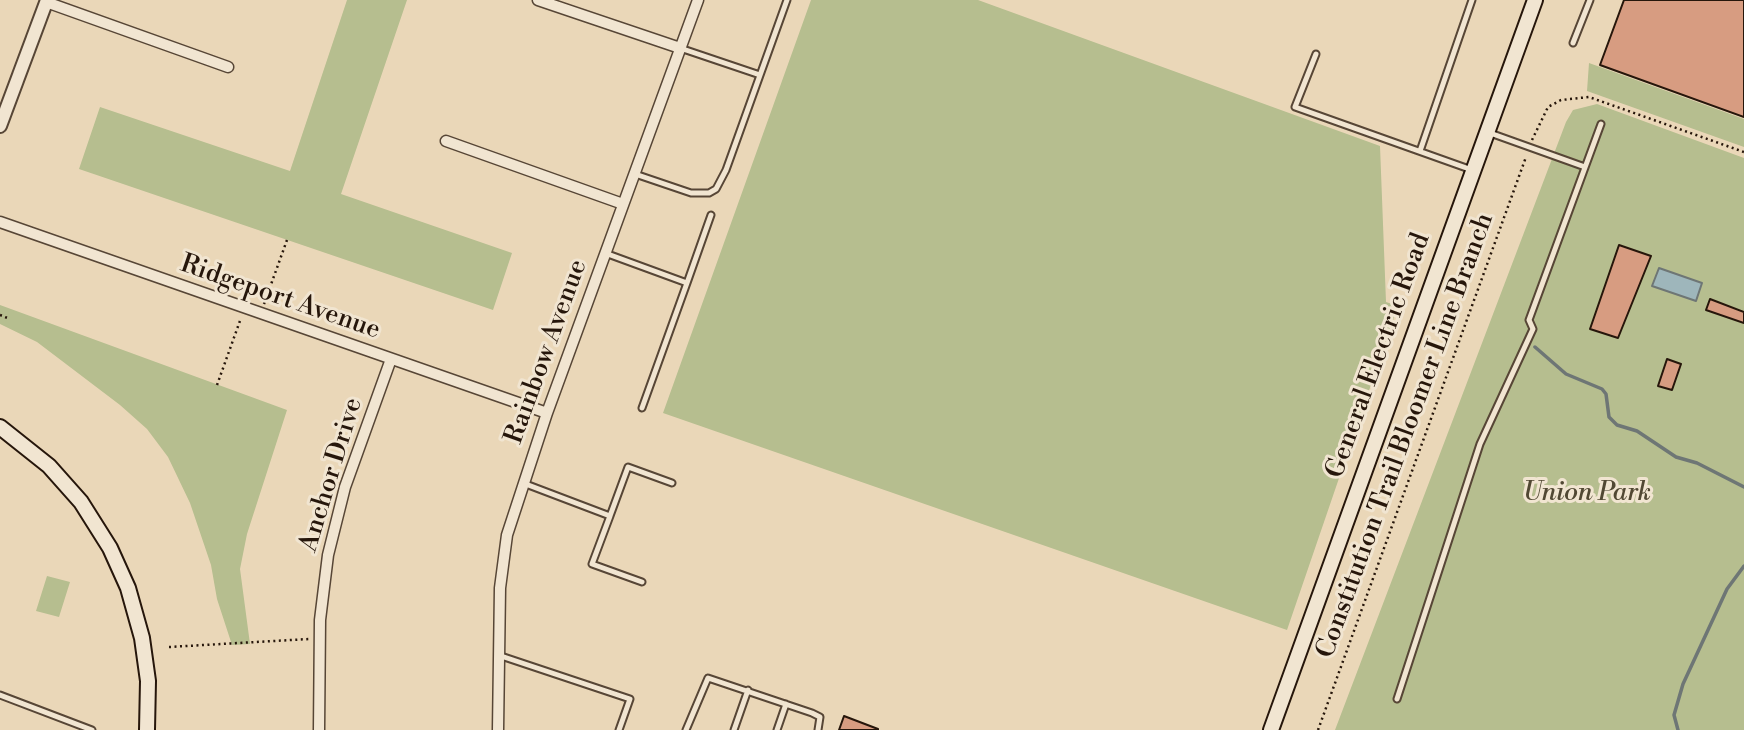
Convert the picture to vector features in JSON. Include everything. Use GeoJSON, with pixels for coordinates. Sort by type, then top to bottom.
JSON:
{"type":"FeatureCollection","features":[{"type":"Feature","properties":{"kind":"main road","name":"General Electric Road"},"geometry":{"type":"LineString","coordinates":[[1271,730],[1535,0]]}},
{"type":"Feature","properties":{"kind":"main road"},"geometry":{"type":"LineString","coordinates":[[0,427],[49,466],[81,502],[110,548],[128,588],[142,638],[148,681],[147,730]]}},
{"type":"Feature","properties":{"kind":"street"},"geometry":{"type":"LineString","coordinates":[[538,0],[680,48]]}},
{"type":"Feature","properties":{"kind":"street","name":"Rainbow Avenue"},"geometry":{"type":"LineString","coordinates":[[498,730],[500,588],[507,536],[547,413],[698,0]]}},
{"type":"Feature","properties":{"kind":"street"},"geometry":{"type":"LineString","coordinates":[[0,126],[47,1],[228,67]]}},
{"type":"Feature","properties":{"kind":"street"},"geometry":{"type":"LineString","coordinates":[[446,141],[623,204]]}},
{"type":"Feature","properties":{"kind":"street","name":"Ridgeport Avenue"},"geometry":{"type":"LineString","coordinates":[[0,222],[547,413]]}},
{"type":"Feature","properties":{"kind":"street","name":"Anchor Drive"},"geometry":{"type":"LineString","coordinates":[[319,730],[323,587],[335,524],[391,359]]}},
{"type":"Feature","properties":{"kind":"lane"},"geometry":{"type":"LineString","coordinates":[[634,174],[691,193],[709,193],[716,189],[787,0]]}},
{"type":"Feature","properties":{"kind":"lane"},"geometry":{"type":"LineString","coordinates":[[1420,151],[1472,0]]}},
{"type":"Feature","properties":{"kind":"lane"},"geometry":{"type":"LineString","coordinates":[[1573,43],[1590,0]]}},
{"type":"Feature","properties":{"kind":"lane"},"geometry":{"type":"LineString","coordinates":[[680,48],[760,75]]}},
{"type":"Feature","properties":{"kind":"lane"},"geometry":{"type":"LineString","coordinates":[[1316,54],[1295,107],[1472,170]]}},
{"type":"Feature","properties":{"kind":"lane"},"geometry":{"type":"LineString","coordinates":[[1397,699],[1480,444],[1533,329],[1529,320],[1601,124]]}},
{"type":"Feature","properties":{"kind":"lane"},"geometry":{"type":"LineString","coordinates":[[1487,132],[1585,167]]}},
{"type":"Feature","properties":{"kind":"lane"},"geometry":{"type":"LineString","coordinates":[[642,408],[710,215]]}},
{"type":"Feature","properties":{"kind":"lane"},"geometry":{"type":"LineString","coordinates":[[605,253],[687,284]]}},
{"type":"Feature","properties":{"kind":"lane"},"geometry":{"type":"LineString","coordinates":[[642,582],[592,564],[628,467],[672,483]]}},
{"type":"Feature","properties":{"kind":"lane"},"geometry":{"type":"LineString","coordinates":[[523,483],[610,516]]}},
{"type":"Feature","properties":{"kind":"lane"},"geometry":{"type":"LineString","coordinates":[[498,655],[630,699],[619,730]]}},
{"type":"Feature","properties":{"kind":"lane"},"geometry":{"type":"LineString","coordinates":[[686,730],[708,678],[820,717],[817,730]]}},
{"type":"Feature","properties":{"kind":"lane"},"geometry":{"type":"LineString","coordinates":[[734,730],[748,690]]}},
{"type":"Feature","properties":{"kind":"lane"},"geometry":{"type":"LineString","coordinates":[[0,695],[92,730]]}},
{"type":"Feature","properties":{"kind":"lane"},"geometry":{"type":"LineString","coordinates":[[777,730],[786,704]]}},
{"type":"Feature","properties":{"kind":"path"},"geometry":{"type":"LineString","coordinates":[[1531,142],[1548,107],[1561,100],[1589,96],[1744,152]]}},
{"type":"Feature","properties":{"kind":"path","name":"Constitution Trail Bloomer Line Branch"},"geometry":{"type":"LineString","coordinates":[[1318,730],[1527,154]]}},
{"type":"Feature","properties":{"kind":"path"},"geometry":{"type":"LineString","coordinates":[[261,314],[287,240]]}},
{"type":"Feature","properties":{"kind":"path"},"geometry":{"type":"LineString","coordinates":[[217,385],[244,308]]}},
{"type":"Feature","properties":{"kind":"path"},"geometry":{"type":"LineString","coordinates":[[0,315],[10,319]]}},
{"type":"Feature","properties":{"kind":"path"},"geometry":{"type":"LineString","coordinates":[[169,647],[320,638]]}},
{"type":"Feature","properties":{"kind":"green space"},"geometry":{"type":"Polygon","coordinates":[[[347,0],[407,0],[341,194],[512,253],[493,310],[79,169],[100,107],[290,171],[347,0]]]}},
{"type":"Feature","properties":{"kind":"green space"},"geometry":{"type":"Polygon","coordinates":[[[811,0],[978,0],[1380,146],[1386,302],[1398,306],[1287,630],[663,413],[811,0]]]}},
{"type":"Feature","properties":{"kind":"green space"},"geometry":{"type":"Polygon","coordinates":[[[1589,63],[1744,119],[1744,147],[1587,91],[1589,63]]]}},
{"type":"Feature","properties":{"kind":"green space","name":"Union Park"},"geometry":{"type":"Polygon","coordinates":[[[1597,104],[1744,158],[1744,730],[1335,730],[1566,122],[1573,110],[1597,104]]]}},
{"type":"Feature","properties":{"kind":"green space"},"geometry":{"type":"Polygon","coordinates":[[[0,305],[287,410],[247,534],[240,569],[250,644],[232,645],[217,599],[211,565],[190,503],[168,457],[147,429],[120,405],[37,342],[0,324],[0,305]]]}},
{"type":"Feature","properties":{"kind":"green space"},"geometry":{"type":"Polygon","coordinates":[[[47,576],[70,582],[59,617],[36,611],[47,576]]]}},
{"type":"Feature","properties":{"kind":"water"},"geometry":{"type":"Polygon","coordinates":[[[1659,268],[1702,283],[1696,301],[1652,286],[1659,268]]]}},
{"type":"Feature","properties":{"kind":"building"},"geometry":{"type":"Polygon","coordinates":[[[1624,0],[1744,0],[1744,117],[1600,65],[1624,0]]]}},
{"type":"Feature","properties":{"kind":"building"},"geometry":{"type":"Polygon","coordinates":[[[1619,245],[1651,256],[1618,338],[1590,329],[1619,245]]]}},
{"type":"Feature","properties":{"kind":"building"},"geometry":{"type":"Polygon","coordinates":[[[1710,299],[1744,312],[1744,323],[1706,310],[1710,299]]]}},
{"type":"Feature","properties":{"kind":"building"},"geometry":{"type":"Polygon","coordinates":[[[1667,359],[1681,364],[1672,390],[1658,386],[1667,359]]]}},
{"type":"Feature","properties":{"kind":"building"},"geometry":{"type":"Polygon","coordinates":[[[844,716],[878,729],[878,730],[839,730],[844,716]]]}},
{"type":"Feature","properties":{"kind":"waterway"},"geometry":{"type":"LineString","coordinates":[[1535,347],[1566,374],[1602,389],[1606,394],[1609,417],[1617,425],[1637,431],[1676,457],[1697,463],[1744,487]]}},
{"type":"Feature","properties":{"kind":"waterway"},"geometry":{"type":"LineString","coordinates":[[1678,730],[1674,715],[1683,684],[1727,589],[1744,566]]}}]}
